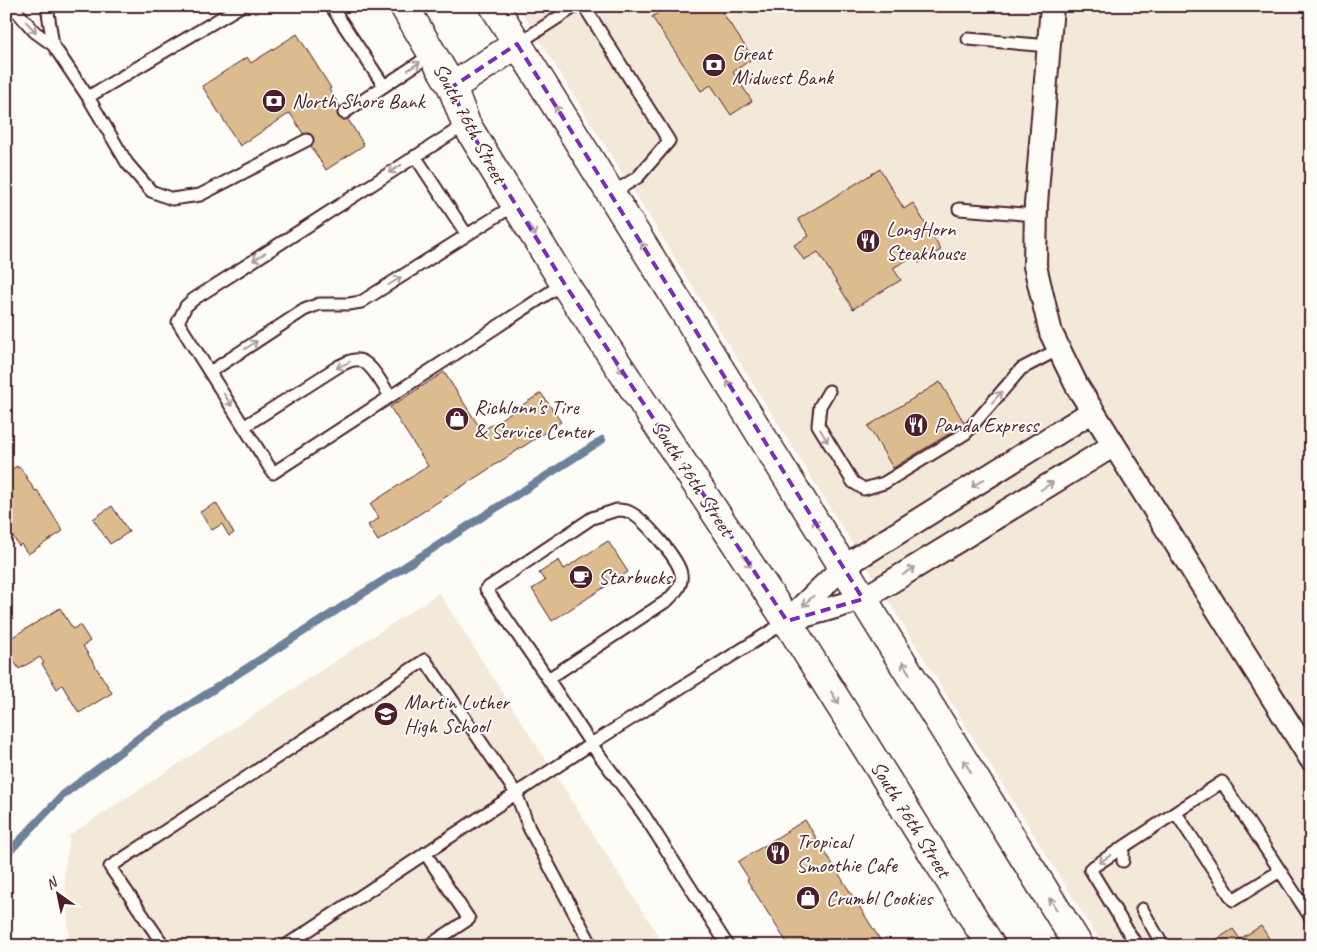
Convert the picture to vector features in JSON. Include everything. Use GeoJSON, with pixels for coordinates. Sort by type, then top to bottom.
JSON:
{"type":"FeatureCollection","features":[{"type":"Feature","properties":{"kind":"main road","name":"South 76th Street"},"geometry":{"type":"LineString","coordinates":[[404,6],[452,87],[466,124],[564,283],[787,621],[991,946]]}},
{"type":"Feature","properties":{"kind":"main road"},"geometry":{"type":"LineString","coordinates":[[494,6],[1079,946]]}},
{"type":"Feature","properties":{"kind":"main road"},"geometry":{"type":"LineString","coordinates":[[452,87],[517,44]]}},
{"type":"Feature","properties":{"kind":"street"},"geometry":{"type":"LineString","coordinates":[[1052,6],[1036,215],[1035,266],[1051,333],[1077,386],[1311,759]]}},
{"type":"Feature","properties":{"kind":"street"},"geometry":{"type":"LineString","coordinates":[[787,621],[843,567],[1093,411]]}},
{"type":"Feature","properties":{"kind":"street"},"geometry":{"type":"LineString","coordinates":[[787,621],[863,599],[1114,445]]}},
{"type":"Feature","properties":{"kind":"lane"},"geometry":{"type":"LineString","coordinates":[[12,6],[35,32],[53,45],[88,97],[126,163],[151,191],[172,199],[200,195],[307,140]]}},
{"type":"Feature","properties":{"kind":"lane"},"geometry":{"type":"LineString","coordinates":[[47,6],[53,45]]}},
{"type":"Feature","properties":{"kind":"lane"},"geometry":{"type":"LineString","coordinates":[[88,97],[241,6]]}},
{"type":"Feature","properties":{"kind":"lane"},"geometry":{"type":"LineString","coordinates":[[331,6],[384,86]]}},
{"type":"Feature","properties":{"kind":"lane"},"geometry":{"type":"LineString","coordinates":[[517,44],[576,6]]}},
{"type":"Feature","properties":{"kind":"lane"},"geometry":{"type":"LineString","coordinates":[[584,6],[669,141],[638,177],[611,194]]}},
{"type":"Feature","properties":{"kind":"lane"},"geometry":{"type":"LineString","coordinates":[[968,39],[1049,46]]}},
{"type":"Feature","properties":{"kind":"lane"},"geometry":{"type":"LineString","coordinates":[[344,113],[433,54]]}},
{"type":"Feature","properties":{"kind":"lane"},"geometry":{"type":"LineString","coordinates":[[466,124],[194,299],[186,306],[178,322],[273,473],[564,283]]}},
{"type":"Feature","properties":{"kind":"lane"},"geometry":{"type":"LineString","coordinates":[[416,156],[467,235]]}},
{"type":"Feature","properties":{"kind":"lane"},"geometry":{"type":"LineString","coordinates":[[210,372],[304,310],[319,304],[361,302],[516,204]]}},
{"type":"Feature","properties":{"kind":"lane"},"geometry":{"type":"LineString","coordinates":[[959,210],[1036,215]]}},
{"type":"Feature","properties":{"kind":"lane"},"geometry":{"type":"LineString","coordinates":[[829,391],[820,406],[818,425],[853,482],[864,489],[884,484],[966,433],[1021,369],[1059,349]]}},
{"type":"Feature","properties":{"kind":"lane"},"geometry":{"type":"LineString","coordinates":[[245,426],[339,366],[355,359],[363,360],[370,367],[390,396]]}},
{"type":"Feature","properties":{"kind":"lane"},"geometry":{"type":"LineString","coordinates":[[548,679],[668,600],[679,588],[681,574],[675,559],[654,533],[629,512],[617,510],[592,518],[486,589],[591,744],[644,815],[728,946]]}},
{"type":"Feature","properties":{"kind":"lane"},"geometry":{"type":"LineString","coordinates":[[285,946],[591,744],[787,621]]}},
{"type":"Feature","properties":{"kind":"lane"},"geometry":{"type":"LineString","coordinates":[[164,946],[110,867],[425,660],[516,793],[529,828],[592,946]]}},
{"type":"Feature","properties":{"kind":"lane"},"geometry":{"type":"LineString","coordinates":[[1137,946],[1090,868],[1222,782],[1311,918]]}},
{"type":"Feature","properties":{"kind":"lane"},"geometry":{"type":"LineString","coordinates":[[1176,813],[1233,900],[1280,871]]}},
{"type":"Feature","properties":{"kind":"lane"},"geometry":{"type":"LineString","coordinates":[[1123,847],[1123,861]]}},
{"type":"Feature","properties":{"kind":"lane"},"geometry":{"type":"LineString","coordinates":[[425,853],[469,919],[428,946]]}},
{"type":"Feature","properties":{"kind":"lane"},"geometry":{"type":"LineString","coordinates":[[1142,909],[1163,946]]}},
{"type":"Feature","properties":{"kind":"highlighted area"},"geometry":{"type":"Polygon","coordinates":[[[517,44],[863,599],[787,621],[564,283],[466,124],[452,87],[517,44]]]}},
{"type":"Feature","properties":{"kind":"shaded area"},"geometry":{"type":"Polygon","coordinates":[[[518,6],[1311,6],[1311,946],[1103,946],[518,6]]]}},
{"type":"Feature","properties":{"kind":"shaded area","name":"Martin Luther High School"},"geometry":{"type":"Polygon","coordinates":[[[439,593],[665,946],[70,946],[64,874],[70,835],[439,593]]]}},
{"type":"Feature","properties":{"kind":"building","name":"Great Midwest Bank"},"geometry":{"type":"Polygon","coordinates":[[[667,6],[718,6],[753,58],[733,72],[752,101],[731,115],[711,85],[701,91],[652,17],[667,6]]]}},
{"type":"Feature","properties":{"kind":"building","name":"North Shore Bank"},"geometry":{"type":"Polygon","coordinates":[[[297,34],[364,145],[326,170],[290,113],[240,146],[202,86],[247,57],[251,63],[297,34]]]}},
{"type":"Feature","properties":{"kind":"building","name":"LongHorn Steakhouse"},"geometry":{"type":"Polygon","coordinates":[[[880,169],[904,209],[913,203],[941,250],[919,263],[914,256],[893,268],[901,280],[853,309],[818,252],[804,260],[794,245],[809,236],[798,219],[880,169]]]}},
{"type":"Feature","properties":{"kind":"building"},"geometry":{"type":"Polygon","coordinates":[[[444,372],[482,431],[541,393],[561,422],[378,541],[368,525],[379,518],[370,504],[428,466],[390,407],[444,372]]]}},
{"type":"Feature","properties":{"kind":"building","name":"Panda Express"},"geometry":{"type":"Polygon","coordinates":[[[940,382],[965,424],[893,468],[868,426],[940,382]]]}},
{"type":"Feature","properties":{"kind":"building"},"geometry":{"type":"Polygon","coordinates":[[[17,466],[18,468],[20,467],[35,491],[37,490],[63,531],[28,554],[21,544],[19,546],[6,526],[6,473],[17,466]]]}},
{"type":"Feature","properties":{"kind":"building"},"geometry":{"type":"Polygon","coordinates":[[[216,503],[234,533],[229,536],[222,524],[212,530],[200,512],[216,503]]]}},
{"type":"Feature","properties":{"kind":"building"},"geometry":{"type":"Polygon","coordinates":[[[112,506],[129,532],[110,544],[93,519],[112,506]]]}},
{"type":"Feature","properties":{"kind":"building","name":"Starbucks"},"geometry":{"type":"Polygon","coordinates":[[[608,541],[628,572],[552,621],[532,589],[545,581],[539,573],[559,560],[564,569],[608,541]]]}},
{"type":"Feature","properties":{"kind":"building"},"geometry":{"type":"Polygon","coordinates":[[[60,608],[73,629],[80,625],[90,641],[83,646],[112,693],[79,713],[62,685],[57,689],[42,664],[44,663],[40,657],[19,669],[6,648],[6,641],[60,608]]]}},
{"type":"Feature","properties":{"kind":"building"},"geometry":{"type":"Polygon","coordinates":[[[805,820],[884,946],[789,946],[747,880],[749,879],[738,862],[805,820]]]}},
{"type":"Feature","properties":{"kind":"building"},"geometry":{"type":"Polygon","coordinates":[[[1261,926],[1274,946],[1206,946],[1233,929],[1240,939],[1261,926]]]}},
{"type":"Feature","properties":{"kind":"waterway"},"geometry":{"type":"LineString","coordinates":[[6,855],[64,794],[144,734],[602,440]]}},
{"type":"Feature","properties":{"kind":"place","name":"Great Midwest Bank"},"geometry":{"type":"Point","coordinates":[714,65]}},
{"type":"Feature","properties":{"kind":"place","name":"North Shore Bank"},"geometry":{"type":"Point","coordinates":[274,101]}},
{"type":"Feature","properties":{"kind":"place","name":"LongHorn Steakhouse"},"geometry":{"type":"Point","coordinates":[868,241]}},
{"type":"Feature","properties":{"kind":"place","name":"Richlonn's Tire & Service Center"},"geometry":{"type":"Point","coordinates":[457,419]}},
{"type":"Feature","properties":{"kind":"place","name":"Panda Express"},"geometry":{"type":"Point","coordinates":[916,425]}},
{"type":"Feature","properties":{"kind":"place","name":"Starbucks"},"geometry":{"type":"Point","coordinates":[581,577]}},
{"type":"Feature","properties":{"kind":"place","name":"Martin Luther High School"},"geometry":{"type":"Point","coordinates":[386,714]}},
{"type":"Feature","properties":{"kind":"place","name":"Tropical Smoothie Cafe"},"geometry":{"type":"Point","coordinates":[778,853]}},
{"type":"Feature","properties":{"kind":"place","name":"Crumbl Cookies"},"geometry":{"type":"Point","coordinates":[808,898]}}]}
